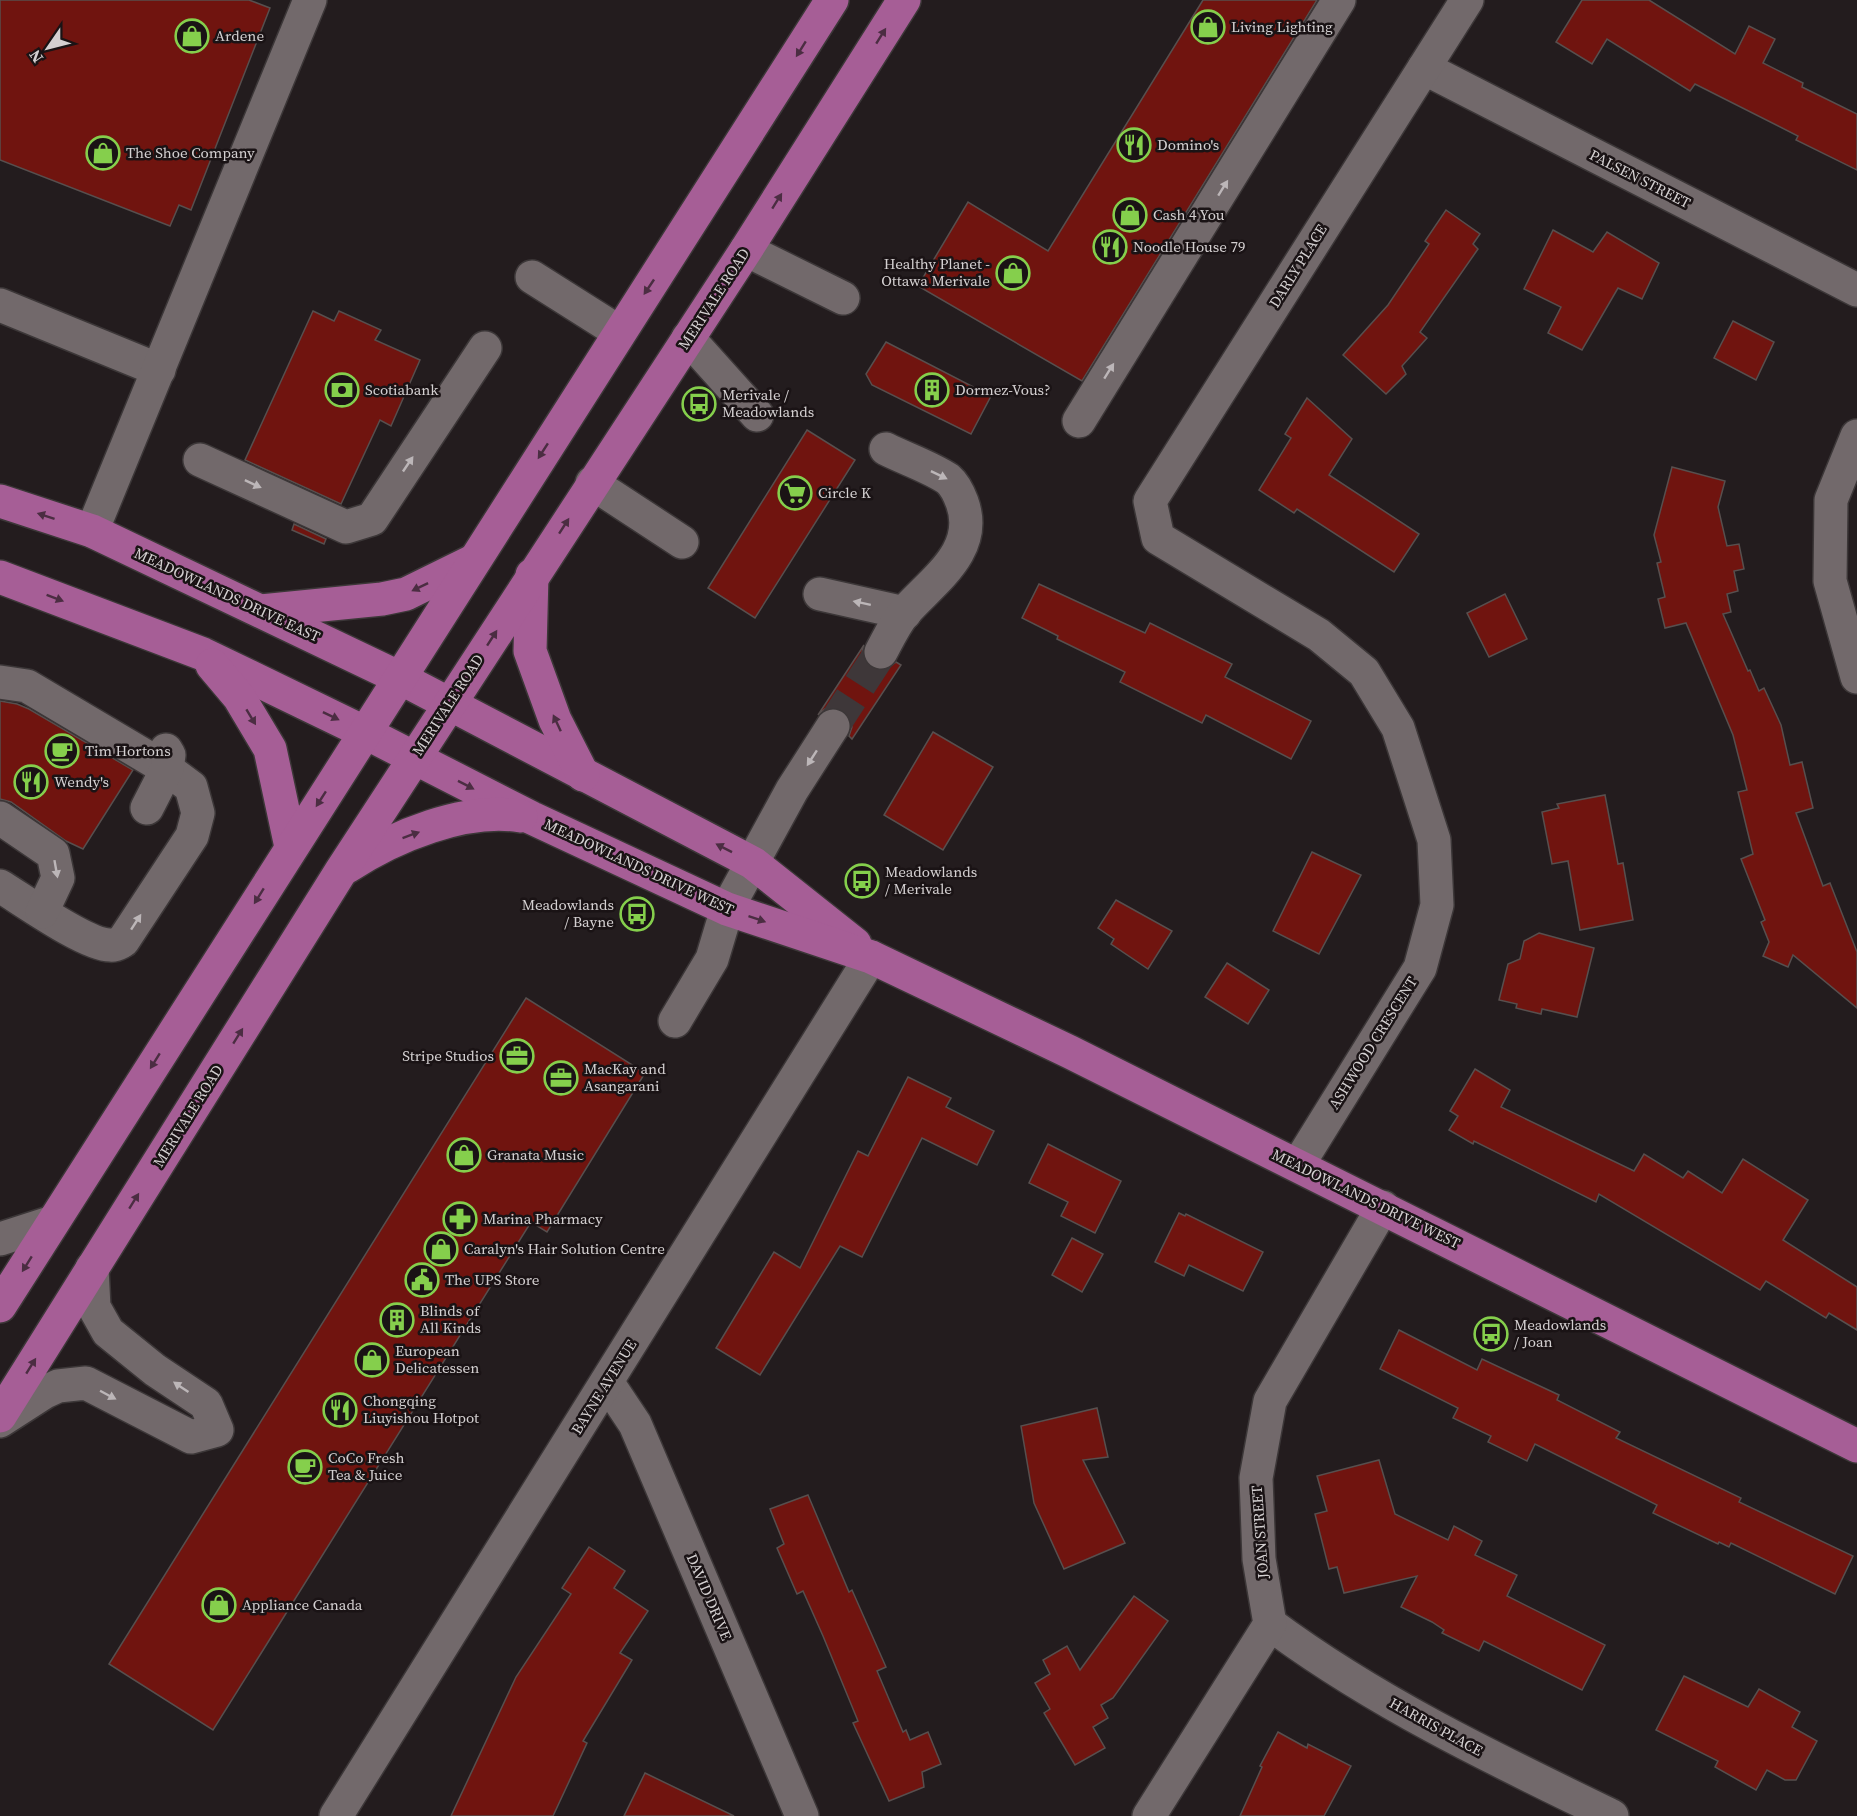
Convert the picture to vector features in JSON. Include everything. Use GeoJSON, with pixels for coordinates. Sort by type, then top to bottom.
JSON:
{"type":"FeatureCollection","features":[{"type":"Feature","properties":{"kind":"main road"},"geometry":{"type":"LineString","coordinates":[[0,1306],[472,561],[832,0]]}},
{"type":"Feature","properties":{"kind":"main road","name":"MERIVALE ROAD"},"geometry":{"type":"LineString","coordinates":[[0,1416],[341,871],[746,250],[904,0]]}},
{"type":"Feature","properties":{"kind":"main road","name":"MEADOWLANDS DRIVE EAST"},"geometry":{"type":"LineString","coordinates":[[0,501],[92,531],[400,678],[448,705]]}},
{"type":"Feature","properties":{"kind":"main road"},"geometry":{"type":"LineString","coordinates":[[261,611],[382,599],[406,594],[472,561]]}},
{"type":"Feature","properties":{"kind":"main road"},"geometry":{"type":"LineString","coordinates":[[532,575],[530,651],[555,720],[583,775]]}},
{"type":"Feature","properties":{"kind":"main road"},"geometry":{"type":"LineString","coordinates":[[0,577],[203,654],[364,732],[414,759]]}},
{"type":"Feature","properties":{"kind":"main road"},"geometry":{"type":"LineString","coordinates":[[203,654],[239,697],[270,749],[291,847]]}},
{"type":"Feature","properties":{"kind":"main road","name":"MEADOWLANDS DRIVE WEST"},"geometry":{"type":"LineString","coordinates":[[448,705],[753,863],[871,957]]}},
{"type":"Feature","properties":{"kind":"main road","name":"MEADOWLANDS DRIVE WEST"},"geometry":{"type":"LineString","coordinates":[[414,759],[532,818],[727,909],[871,957],[1070,1052],[1383,1207],[1857,1446]]}},
{"type":"Feature","properties":{"kind":"main road"},"geometry":{"type":"LineString","coordinates":[[341,871],[378,847],[432,827],[496,812],[532,818]]}},
{"type":"Feature","properties":{"kind":"street"},"geometry":{"type":"LineString","coordinates":[[92,531],[310,0]]}},
{"type":"Feature","properties":{"kind":"street"},"geometry":{"type":"LineString","coordinates":[[1079,421],[1339,0]]}},
{"type":"Feature","properties":{"kind":"street","name":"DARLY PLACE"},"geometry":{"type":"LineString","coordinates":[[1158,538],[1150,501],[1467,0]]}},
{"type":"Feature","properties":{"kind":"street","name":"PALSEN STREET"},"geometry":{"type":"LineString","coordinates":[[1424,68],[1857,290]]}},
{"type":"Feature","properties":{"kind":"street"},"geometry":{"type":"LineString","coordinates":[[746,250],[843,298]]}},
{"type":"Feature","properties":{"kind":"street"},"geometry":{"type":"LineString","coordinates":[[532,277],[619,332]]}},
{"type":"Feature","properties":{"kind":"street"},"geometry":{"type":"LineString","coordinates":[[0,305],[159,370]]}},
{"type":"Feature","properties":{"kind":"street"},"geometry":{"type":"LineString","coordinates":[[688,338],[757,414]]}},
{"type":"Feature","properties":{"kind":"street"},"geometry":{"type":"LineString","coordinates":[[200,460],[346,527],[372,519],[486,348]]}},
{"type":"Feature","properties":{"kind":"street"},"geometry":{"type":"LineString","coordinates":[[1857,436],[1831,500],[1830,581],[1857,677]]}},
{"type":"Feature","properties":{"kind":"street"},"geometry":{"type":"LineString","coordinates":[[880,652],[905,613],[950,566],[960,549],[966,530],[964,508],[957,491],[949,480],[886,449]]}},
{"type":"Feature","properties":{"kind":"street"},"geometry":{"type":"LineString","coordinates":[[592,483],[682,542]]}},
{"type":"Feature","properties":{"kind":"street","name":"ASHWOOD CRESCENT"},"geometry":{"type":"LineString","coordinates":[[1158,538],[1319,635],[1364,672],[1398,728],[1434,840],[1437,905],[1420,968],[1298,1165]]}},
{"type":"Feature","properties":{"kind":"street"},"geometry":{"type":"LineString","coordinates":[[820,594],[905,613]]}},
{"type":"Feature","properties":{"kind":"street"},"geometry":{"type":"LineString","coordinates":[[0,886],[71,929],[110,945],[123,941],[192,836],[198,813],[191,787],[167,769],[27,686],[3,684]]}},
{"type":"Feature","properties":{"kind":"street"},"geometry":{"type":"LineString","coordinates":[[675,1021],[712,959],[727,909],[792,790],[833,726]]}},
{"type":"Feature","properties":{"kind":"street"},"geometry":{"type":"LineString","coordinates":[[147,808],[167,769]]}},
{"type":"Feature","properties":{"kind":"street"},"geometry":{"type":"LineString","coordinates":[[0,818],[53,854],[58,878],[42,912]]}},
{"type":"Feature","properties":{"kind":"street","name":"BAYNE AVENUE"},"geometry":{"type":"LineString","coordinates":[[336,1816],[871,957]]}},
{"type":"Feature","properties":{"kind":"street","name":"JOAN STREET"},"geometry":{"type":"LineString","coordinates":[[1270,1624],[1259,1559],[1256,1478],[1270,1401],[1383,1207]]}},
{"type":"Feature","properties":{"kind":"street"},"geometry":{"type":"LineString","coordinates":[[0,1239],[53,1222]]}},
{"type":"Feature","properties":{"kind":"street"},"geometry":{"type":"LineString","coordinates":[[0,1421],[58,1386],[86,1383],[191,1437],[217,1430],[206,1404],[155,1370],[108,1332],[94,1307],[92,1268]]}},
{"type":"Feature","properties":{"kind":"street","name":"DAVID DRIVE"},"geometry":{"type":"LineString","coordinates":[[607,1382],[635,1424],[802,1816]]}},
{"type":"Feature","properties":{"kind":"street"},"geometry":{"type":"LineString","coordinates":[[1149,1816],[1270,1624]]}},
{"type":"Feature","properties":{"kind":"street","name":"HARRIS PLACE"},"geometry":{"type":"LineString","coordinates":[[1270,1624],[1320,1661],[1471,1747],[1612,1816]]}},
{"type":"Feature","properties":{"kind":"building"},"geometry":{"type":"Polygon","coordinates":[[[0,0],[249,0],[270,8],[191,210],[179,205],[170,226],[0,160],[0,0]]]}},
{"type":"Feature","properties":{"kind":"building"},"geometry":{"type":"Polygon","coordinates":[[[1203,0],[1317,0],[1082,381],[918,286],[968,202],[1048,251],[1203,0]]]}},
{"type":"Feature","properties":{"kind":"building"},"geometry":{"type":"Polygon","coordinates":[[[1582,0],[1649,0],[1735,54],[1749,26],[1775,39],[1763,63],[1803,83],[1802,87],[1857,114],[1857,170],[1796,140],[1798,136],[1695,84],[1690,91],[1607,39],[1592,64],[1556,42],[1582,0]]]}},
{"type":"Feature","properties":{"kind":"building"},"geometry":{"type":"Polygon","coordinates":[[[1446,210],[1480,234],[1473,244],[1478,249],[1420,332],[1427,338],[1402,366],[1406,374],[1386,394],[1343,355],[1388,305],[1429,244],[1425,241],[1446,210]]]}},
{"type":"Feature","properties":{"kind":"building"},"geometry":{"type":"Polygon","coordinates":[[[1553,230],[1593,252],[1607,232],[1659,263],[1642,299],[1618,288],[1582,350],[1548,333],[1561,307],[1524,289],[1553,230]]]}},
{"type":"Feature","properties":{"kind":"building","name":"Scotiabank"},"geometry":{"type":"Polygon","coordinates":[[[313,311],[334,321],[339,311],[381,330],[375,340],[420,360],[391,426],[380,420],[341,504],[245,460],[313,311]]]}},
{"type":"Feature","properties":{"kind":"building"},"geometry":{"type":"Polygon","coordinates":[[[1733,321],[1774,342],[1756,380],[1714,358],[1733,321]]]}},
{"type":"Feature","properties":{"kind":"building","name":"Dormez-Vous?"},"geometry":{"type":"Polygon","coordinates":[[[886,342],[991,396],[971,434],[872,385],[866,374],[886,342]]]}},
{"type":"Feature","properties":{"kind":"building"},"geometry":{"type":"Polygon","coordinates":[[[1307,398],[1352,439],[1329,475],[1419,534],[1394,572],[1297,509],[1294,513],[1259,490],[1291,438],[1285,434],[1307,398]]]}},
{"type":"Feature","properties":{"kind":"building"},"geometry":{"type":"Polygon","coordinates":[[[807,430],[855,460],[755,618],[708,588],[807,430]]]}},
{"type":"Feature","properties":{"kind":"building"},"geometry":{"type":"Polygon","coordinates":[[[1672,467],[1725,481],[1718,507],[1727,546],[1739,544],[1744,569],[1734,571],[1738,591],[1727,594],[1731,612],[1723,614],[1748,671],[1750,670],[1759,691],[1764,688],[1781,725],[1790,765],[1802,762],[1813,808],[1796,813],[1823,886],[1830,883],[1857,952],[1857,1008],[1793,955],[1788,967],[1763,956],[1769,942],[1761,922],[1765,920],[1741,859],[1753,854],[1738,792],[1747,790],[1733,735],[1686,623],[1665,628],[1658,599],[1665,597],[1657,563],[1661,562],[1654,535],[1672,467]]]}},
{"type":"Feature","properties":{"kind":"building"},"geometry":{"type":"Polygon","coordinates":[[[294,524],[326,539],[324,544],[292,530],[294,524]]]}},
{"type":"Feature","properties":{"kind":"building"},"geometry":{"type":"Polygon","coordinates":[[[1039,584],[1145,633],[1150,623],[1232,664],[1225,677],[1311,721],[1291,759],[1206,715],[1202,723],[1120,682],[1125,672],[1057,639],[1058,636],[1022,618],[1039,584]]]}},
{"type":"Feature","properties":{"kind":"building"},"geometry":{"type":"Polygon","coordinates":[[[1505,594],[1527,639],[1489,657],[1467,613],[1505,594]]]}},
{"type":"Feature","properties":{"kind":"building"},"geometry":{"type":"Polygon","coordinates":[[[864,645],[862,653],[865,661],[872,668],[882,671],[896,662],[901,665],[852,739],[849,736],[852,727],[850,718],[844,711],[833,707],[825,709],[818,715],[864,645]]]}},
{"type":"Feature","properties":{"kind":"building"},"geometry":{"type":"Polygon","coordinates":[[[0,701],[29,709],[133,770],[83,849],[66,841],[11,802],[0,799],[0,701]]]}},
{"type":"Feature","properties":{"kind":"building"},"geometry":{"type":"Polygon","coordinates":[[[933,732],[993,767],[943,850],[884,815],[933,732]]]}},
{"type":"Feature","properties":{"kind":"building"},"geometry":{"type":"Polygon","coordinates":[[[1605,795],[1618,864],[1623,863],[1633,920],[1580,930],[1568,861],[1552,864],[1542,812],[1559,808],[1557,804],[1605,795]]]}},
{"type":"Feature","properties":{"kind":"building"},"geometry":{"type":"Polygon","coordinates":[[[1312,852],[1361,875],[1319,954],[1273,931],[1312,852]]]}},
{"type":"Feature","properties":{"kind":"building"},"geometry":{"type":"Polygon","coordinates":[[[1116,900],[1172,931],[1148,969],[1111,944],[1114,939],[1098,928],[1116,900]]]}},
{"type":"Feature","properties":{"kind":"building"},"geometry":{"type":"Polygon","coordinates":[[[1539,933],[1594,948],[1577,1017],[1542,1009],[1541,1014],[1516,1008],[1517,1004],[1499,1000],[1508,964],[1520,959],[1524,941],[1539,933]]]}},
{"type":"Feature","properties":{"kind":"building"},"geometry":{"type":"Polygon","coordinates":[[[1227,963],[1269,990],[1248,1024],[1205,997],[1227,963]]]}},
{"type":"Feature","properties":{"kind":"building"},"geometry":{"type":"Polygon","coordinates":[[[526,998],[645,1073],[547,1232],[531,1222],[213,1730],[109,1664],[526,998]]]}},
{"type":"Feature","properties":{"kind":"building"},"geometry":{"type":"Polygon","coordinates":[[[1475,1069],[1510,1090],[1501,1107],[1634,1171],[1644,1154],[1683,1178],[1688,1171],[1722,1193],[1743,1159],[1808,1200],[1783,1240],[1857,1287],[1857,1330],[1829,1313],[1826,1318],[1766,1281],[1760,1290],[1599,1194],[1596,1202],[1474,1141],[1473,1144],[1449,1130],[1458,1116],[1450,1111],[1475,1069]]]}},
{"type":"Feature","properties":{"kind":"building"},"geometry":{"type":"Polygon","coordinates":[[[908,1077],[951,1098],[946,1107],[994,1131],[977,1165],[922,1138],[862,1257],[840,1246],[760,1375],[716,1348],[774,1252],[800,1268],[858,1151],[868,1156],[908,1077]]]}},
{"type":"Feature","properties":{"kind":"building"},"geometry":{"type":"Polygon","coordinates":[[[1048,1144],[1121,1181],[1095,1233],[1061,1216],[1068,1202],[1029,1183],[1048,1144]]]}},
{"type":"Feature","properties":{"kind":"building"},"geometry":{"type":"Polygon","coordinates":[[[1179,1213],[1185,1216],[1186,1214],[1263,1252],[1243,1291],[1189,1265],[1184,1276],[1155,1262],[1179,1213]]]}},
{"type":"Feature","properties":{"kind":"building"},"geometry":{"type":"Polygon","coordinates":[[[1072,1238],[1103,1254],[1082,1292],[1052,1275],[1072,1238]]]}},
{"type":"Feature","properties":{"kind":"building"},"geometry":{"type":"Polygon","coordinates":[[[1399,1330],[1477,1370],[1482,1359],[1559,1395],[1557,1400],[1620,1432],[1616,1438],[1741,1498],[1739,1502],[1853,1556],[1835,1594],[1731,1543],[1729,1547],[1719,1542],[1718,1544],[1653,1513],[1657,1505],[1535,1444],[1527,1461],[1488,1442],[1491,1436],[1453,1418],[1458,1408],[1380,1369],[1399,1330]]]}},
{"type":"Feature","properties":{"kind":"building"},"geometry":{"type":"Polygon","coordinates":[[[1097,1408],[1108,1457],[1083,1460],[1125,1543],[1064,1569],[1034,1503],[1021,1426],[1097,1408]]]}},
{"type":"Feature","properties":{"kind":"building"},"geometry":{"type":"Polygon","coordinates":[[[1379,1460],[1395,1514],[1448,1540],[1454,1526],[1482,1541],[1475,1555],[1517,1575],[1507,1596],[1605,1645],[1582,1690],[1484,1641],[1479,1651],[1442,1633],[1444,1630],[1432,1622],[1401,1607],[1417,1576],[1344,1593],[1337,1567],[1329,1569],[1315,1514],[1327,1511],[1317,1476],[1379,1460]]]}},
{"type":"Feature","properties":{"kind":"building"},"geometry":{"type":"Polygon","coordinates":[[[808,1495],[849,1592],[852,1590],[886,1667],[877,1671],[903,1732],[906,1730],[910,1740],[928,1732],[941,1764],[922,1772],[924,1787],[889,1801],[853,1723],[858,1721],[823,1636],[803,1591],[797,1594],[777,1548],[784,1544],[770,1509],[808,1495]]]}},
{"type":"Feature","properties":{"kind":"building"},"geometry":{"type":"Polygon","coordinates":[[[589,1547],[625,1571],[614,1588],[648,1611],[620,1653],[632,1660],[583,1741],[587,1743],[553,1816],[451,1816],[516,1677],[571,1594],[562,1588],[589,1547]]]}},
{"type":"Feature","properties":{"kind":"building"},"geometry":{"type":"Polygon","coordinates":[[[1134,1596],[1168,1621],[1113,1698],[1101,1705],[1108,1718],[1093,1727],[1105,1748],[1075,1765],[1044,1713],[1050,1709],[1035,1683],[1050,1674],[1043,1660],[1067,1646],[1080,1670],[1134,1596]]]}},
{"type":"Feature","properties":{"kind":"building"},"geometry":{"type":"Polygon","coordinates":[[[1684,1676],[1748,1707],[1759,1689],[1800,1712],[1792,1727],[1817,1741],[1796,1780],[1785,1780],[1767,1770],[1756,1790],[1715,1767],[1718,1761],[1656,1730],[1684,1676]]]}},
{"type":"Feature","properties":{"kind":"building"},"geometry":{"type":"Polygon","coordinates":[[[1278,1732],[1307,1748],[1308,1744],[1351,1766],[1324,1816],[1240,1816],[1262,1767],[1260,1766],[1278,1732]]]}},
{"type":"Feature","properties":{"kind":"building"},"geometry":{"type":"Polygon","coordinates":[[[645,1773],[734,1816],[624,1816],[645,1773]]]}},
{"type":"Feature","properties":{"kind":"tunnel"},"geometry":{"type":"LineString","coordinates":[[833,726],[881,652]]}},
{"type":"Feature","properties":{"kind":"place","name":"Living Lighting"},"geometry":{"type":"Point","coordinates":[1208,27]}},
{"type":"Feature","properties":{"kind":"place","name":"Ardene"},"geometry":{"type":"Point","coordinates":[192,36]}},
{"type":"Feature","properties":{"kind":"place","name":"Domino's"},"geometry":{"type":"Point","coordinates":[1134,145]}},
{"type":"Feature","properties":{"kind":"place","name":"The Shoe Company"},"geometry":{"type":"Point","coordinates":[103,153]}},
{"type":"Feature","properties":{"kind":"place","name":"Cash 4 You"},"geometry":{"type":"Point","coordinates":[1130,215]}},
{"type":"Feature","properties":{"kind":"place","name":"Noodle House 79"},"geometry":{"type":"Point","coordinates":[1110,247]}},
{"type":"Feature","properties":{"kind":"place","name":"Healthy Planet - Ottawa Merivale"},"geometry":{"type":"Point","coordinates":[1013,273]}},
{"type":"Feature","properties":{"kind":"place","name":"Scotiabank"},"geometry":{"type":"Point","coordinates":[342,390]}},
{"type":"Feature","properties":{"kind":"place","name":"Dormez-Vous?"},"geometry":{"type":"Point","coordinates":[932,390]}},
{"type":"Feature","properties":{"kind":"place","name":"Merivale / Meadowlands"},"geometry":{"type":"Point","coordinates":[699,404]}},
{"type":"Feature","properties":{"kind":"place","name":"Circle K"},"geometry":{"type":"Point","coordinates":[795,493]}},
{"type":"Feature","properties":{"kind":"place","name":"Tim Hortons"},"geometry":{"type":"Point","coordinates":[62,751]}},
{"type":"Feature","properties":{"kind":"place","name":"Wendy's"},"geometry":{"type":"Point","coordinates":[31,782]}},
{"type":"Feature","properties":{"kind":"place","name":"Meadowlands / Merivale"},"geometry":{"type":"Point","coordinates":[862,881]}},
{"type":"Feature","properties":{"kind":"place","name":"Meadowlands / Bayne"},"geometry":{"type":"Point","coordinates":[637,914]}},
{"type":"Feature","properties":{"kind":"place","name":"Stripe Studios"},"geometry":{"type":"Point","coordinates":[517,1056]}},
{"type":"Feature","properties":{"kind":"place","name":"MacKay and Asangarani"},"geometry":{"type":"Point","coordinates":[561,1078]}},
{"type":"Feature","properties":{"kind":"place","name":"Granata Music"},"geometry":{"type":"Point","coordinates":[464,1155]}},
{"type":"Feature","properties":{"kind":"place","name":"Marina Pharmacy"},"geometry":{"type":"Point","coordinates":[460,1219]}},
{"type":"Feature","properties":{"kind":"place","name":"Caralyn's Hair Solution Centre"},"geometry":{"type":"Point","coordinates":[441,1249]}},
{"type":"Feature","properties":{"kind":"place","name":"The UPS Store"},"geometry":{"type":"Point","coordinates":[422,1280]}},
{"type":"Feature","properties":{"kind":"place","name":"Blinds of All Kinds"},"geometry":{"type":"Point","coordinates":[397,1320]}},
{"type":"Feature","properties":{"kind":"place","name":"Meadowlands / Joan"},"geometry":{"type":"Point","coordinates":[1491,1334]}},
{"type":"Feature","properties":{"kind":"place","name":"European Delicatessen"},"geometry":{"type":"Point","coordinates":[372,1360]}},
{"type":"Feature","properties":{"kind":"place","name":"Chongqing Liuyishou Hotpot"},"geometry":{"type":"Point","coordinates":[340,1410]}},
{"type":"Feature","properties":{"kind":"place","name":"CoCo Fresh Tea & Juice"},"geometry":{"type":"Point","coordinates":[305,1467]}},
{"type":"Feature","properties":{"kind":"place","name":"Appliance Canada"},"geometry":{"type":"Point","coordinates":[219,1605]}}]}
